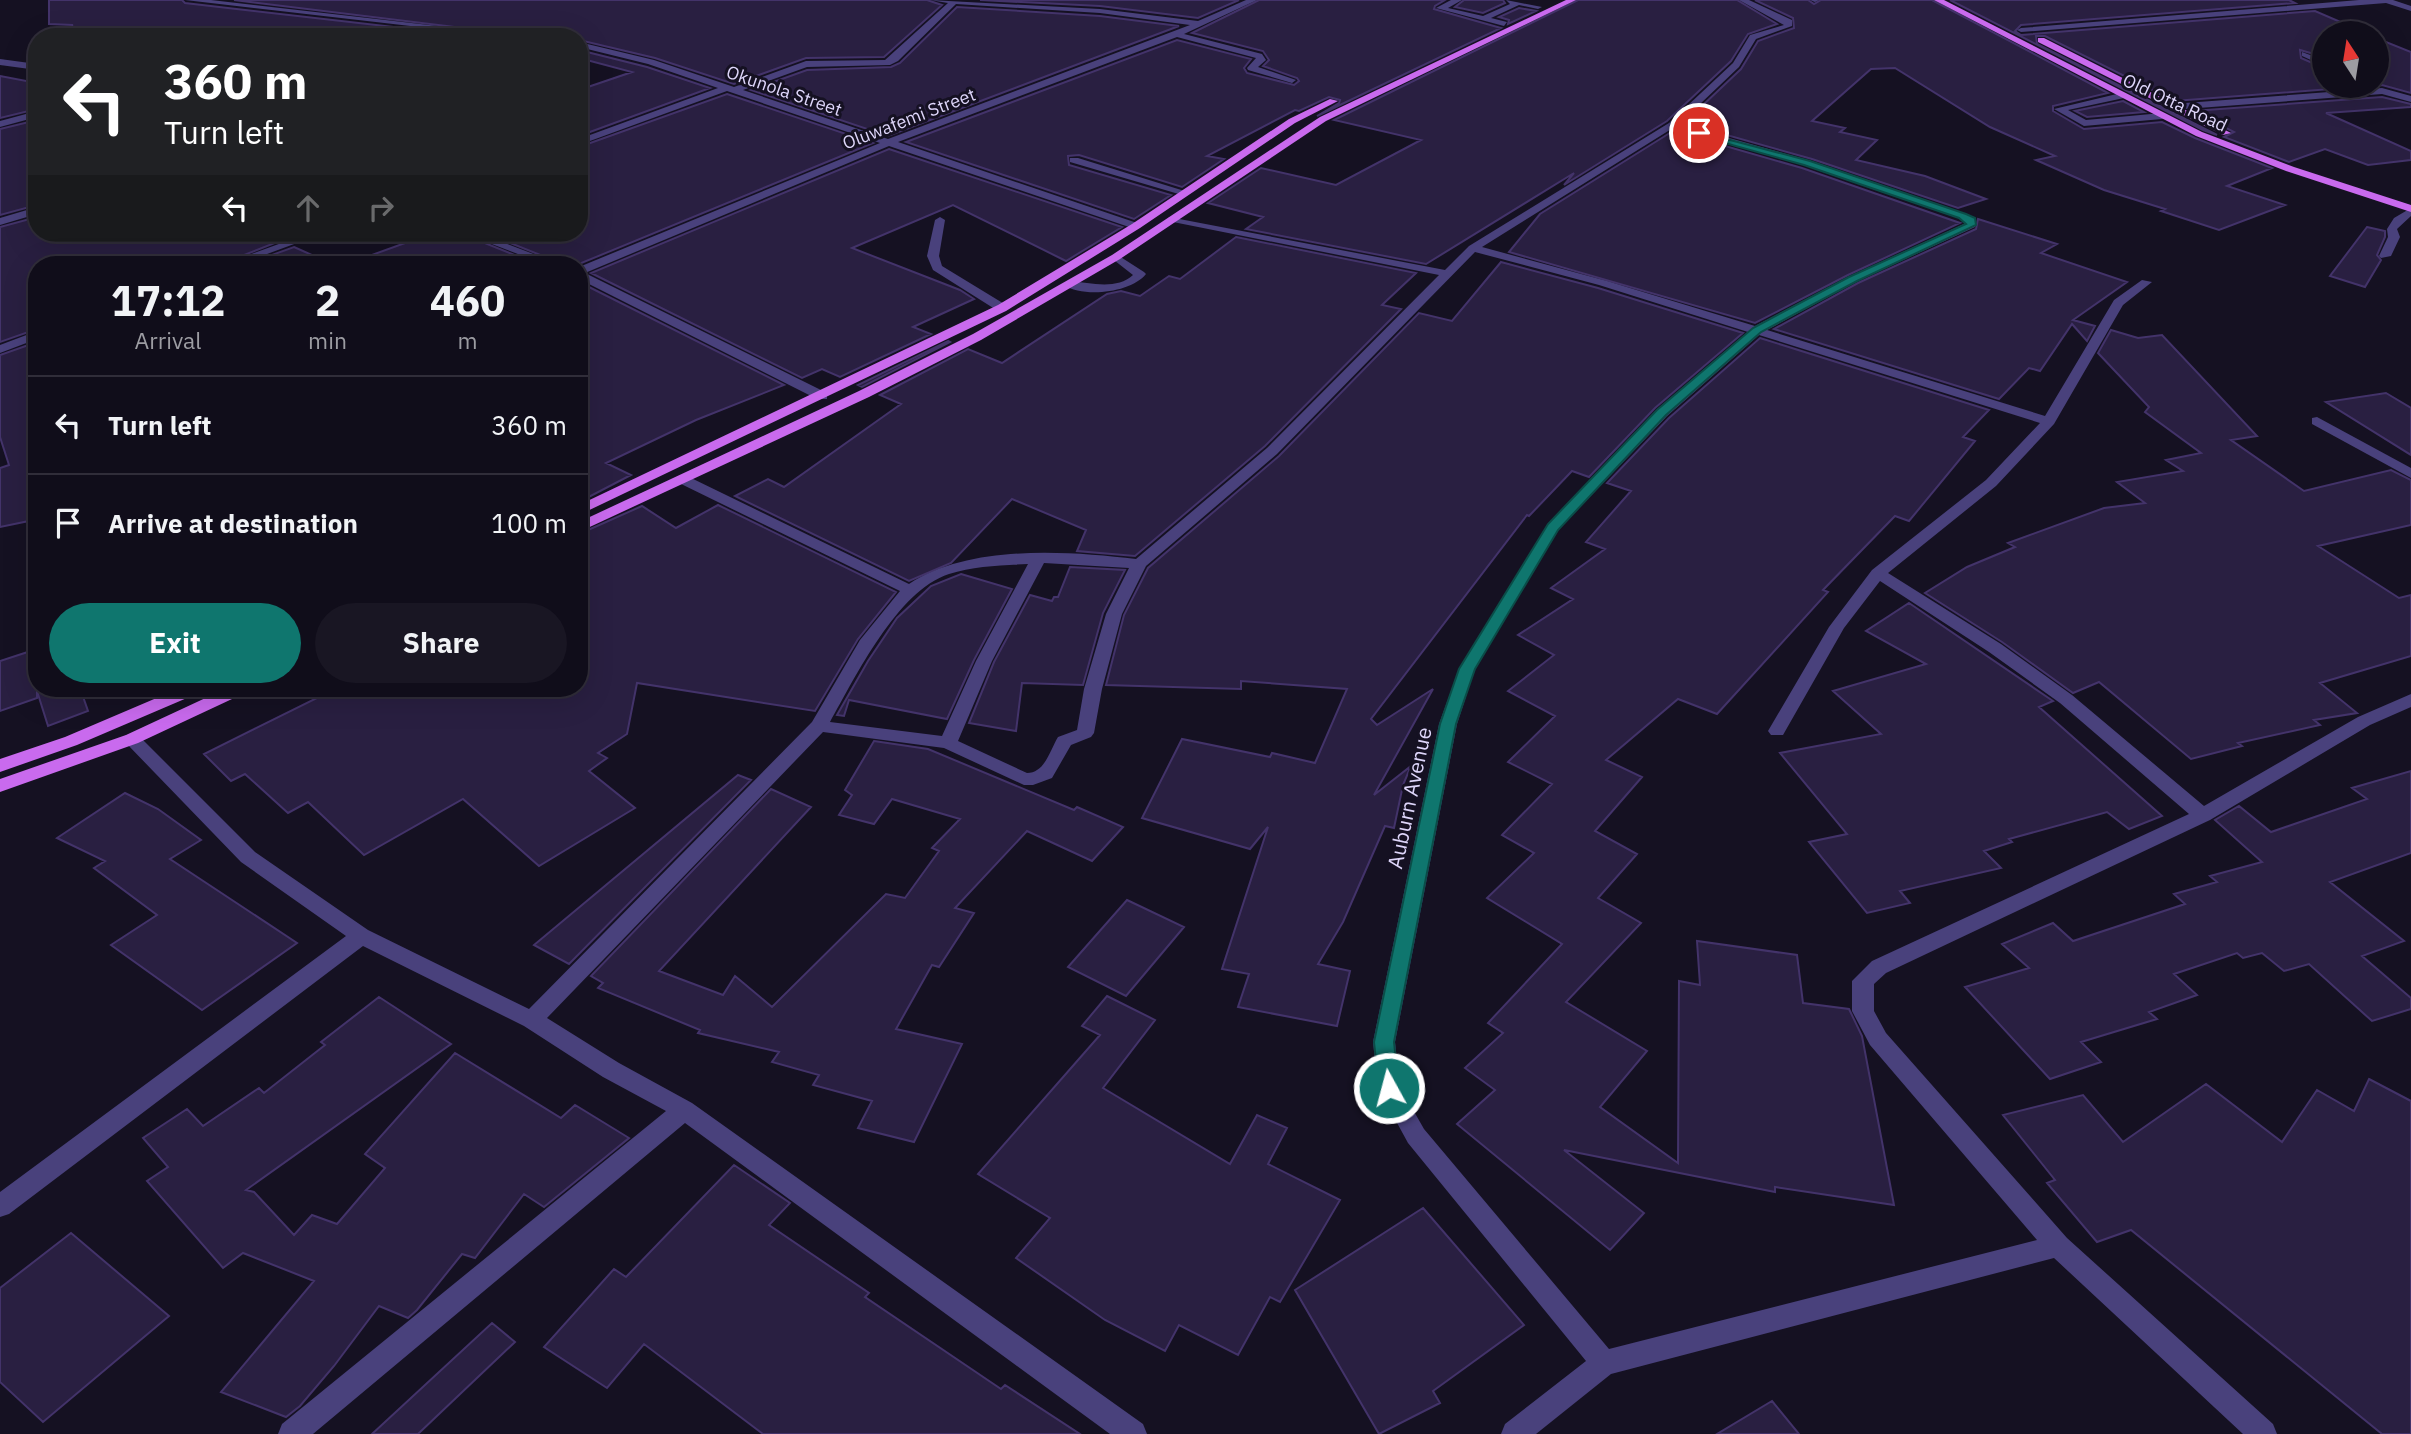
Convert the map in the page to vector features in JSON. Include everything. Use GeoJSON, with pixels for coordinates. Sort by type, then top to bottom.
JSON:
{"type":"FeatureCollection","features":[{"type":"Feature","properties":{"kind":"main road"},"geometry":{"type":"LineString","coordinates":[[588,506],[1002,308],[1136,226],[1238,157],[1313,111],[1552,0]]}},
{"type":"Feature","properties":{"kind":"main road"},"geometry":{"type":"LineString","coordinates":[[588,523],[864,394],[977,337],[1116,257],[1323,119],[1572,0]]}},
{"type":"Feature","properties":{"kind":"main road","name":"Old Otta Road"},"geometry":{"type":"LineString","coordinates":[[1938,0],[2162,116],[2261,159],[2411,210]]}},
{"type":"Feature","properties":{"kind":"main road","name":"Old Otta Road"},"geometry":{"type":"LineString","coordinates":[[1962,0],[2172,107],[2278,154],[2411,197]]}},
{"type":"Feature","properties":{"kind":"main road"},"geometry":{"type":"LineString","coordinates":[[1238,157],[1258,162]]}},
{"type":"Feature","properties":{"kind":"main road"},"geometry":{"type":"LineString","coordinates":[[0,766],[71,741],[174,697]]}},
{"type":"Feature","properties":{"kind":"main road"},"geometry":{"type":"LineString","coordinates":[[0,786],[132,740],[222,697]]}},
{"type":"Feature","properties":{"kind":"street"},"geometry":{"type":"LineString","coordinates":[[188,0],[448,28]]}},
{"type":"Feature","properties":{"kind":"street"},"geometry":{"type":"LineString","coordinates":[[934,0],[1111,10],[1198,24]]}},
{"type":"Feature","properties":{"kind":"street","name":"Oluwafemi Street"},"geometry":{"type":"LineString","coordinates":[[588,269],[887,143],[1176,34],[1253,0]]}},
{"type":"Feature","properties":{"kind":"street"},"geometry":{"type":"LineString","coordinates":[[1458,0],[1440,6],[1440,9],[1504,24]]}},
{"type":"Feature","properties":{"kind":"street"},"geometry":{"type":"LineString","coordinates":[[1505,0],[1538,8]]}},
{"type":"Feature","properties":{"kind":"street"},"geometry":{"type":"LineString","coordinates":[[819,726],[948,743],[1024,779],[1036,780],[1046,775],[1064,741],[1085,733],[1093,689],[1114,614],[1139,564],[1272,451],[1445,273],[1473,248],[1672,125],[1736,65],[1753,37],[1788,26],[1788,22],[1743,0]]}},
{"type":"Feature","properties":{"kind":"street"},"geometry":{"type":"LineString","coordinates":[[2021,30],[2351,1],[2387,0],[2411,9]]}},
{"type":"Feature","properties":{"kind":"street"},"geometry":{"type":"LineString","coordinates":[[588,139],[806,64],[887,63],[895,59],[954,2]]}},
{"type":"Feature","properties":{"kind":"street"},"geometry":{"type":"LineString","coordinates":[[1483,19],[1518,3]]}},
{"type":"Feature","properties":{"kind":"street"},"geometry":{"type":"LineString","coordinates":[[1176,34],[1259,56],[1262,60],[1251,68],[1292,80]]}},
{"type":"Feature","properties":{"kind":"street","name":"Okunola Street"},"geometry":{"type":"LineString","coordinates":[[588,46],[651,62],[1136,226]]}},
{"type":"Feature","properties":{"kind":"street"},"geometry":{"type":"LineString","coordinates":[[2305,54],[2312,57]]}},
{"type":"Feature","properties":{"kind":"street"},"geometry":{"type":"LineString","coordinates":[[0,62],[28,65]]}},
{"type":"Feature","properties":{"kind":"street"},"geometry":{"type":"LineString","coordinates":[[2389,93],[2411,99]]}},
{"type":"Feature","properties":{"kind":"street"},"geometry":{"type":"LineString","coordinates":[[2121,96],[2100,98],[2059,109],[2084,123],[2162,116]]}},
{"type":"Feature","properties":{"kind":"street"},"geometry":{"type":"LineString","coordinates":[[2172,107],[2312,96]]}},
{"type":"Feature","properties":{"kind":"street"},"geometry":{"type":"LineString","coordinates":[[2100,98],[2141,119]]}},
{"type":"Feature","properties":{"kind":"street"},"geometry":{"type":"LineString","coordinates":[[0,124],[28,116]]}},
{"type":"Feature","properties":{"kind":"street","name":"Auburn Avenue"},"geometry":{"type":"LineString","coordinates":[[1604,1363],[1416,1136],[1389,1088],[1384,1042],[1448,724],[1467,669],[1553,527],[1662,413],[1757,330],[1853,279],[1971,225],[1972,220],[1807,163],[1672,125]]}},
{"type":"Feature","properties":{"kind":"street"},"geometry":{"type":"LineString","coordinates":[[1074,160],[1186,193]]}},
{"type":"Feature","properties":{"kind":"street"},"geometry":{"type":"LineString","coordinates":[[2385,256],[2394,237],[2392,229],[2398,220],[2411,210]]}},
{"type":"Feature","properties":{"kind":"street"},"geometry":{"type":"LineString","coordinates":[[0,222],[28,213]]}},
{"type":"Feature","properties":{"kind":"street"},"geometry":{"type":"LineString","coordinates":[[1173,219],[1445,273]]}},
{"type":"Feature","properties":{"kind":"street"},"geometry":{"type":"LineString","coordinates":[[940,220],[933,256],[937,268],[1002,308]]}},
{"type":"Feature","properties":{"kind":"street"},"geometry":{"type":"LineString","coordinates":[[253,256],[293,242]]}},
{"type":"Feature","properties":{"kind":"street"},"geometry":{"type":"LineString","coordinates":[[493,242],[532,256]]}},
{"type":"Feature","properties":{"kind":"street"},"geometry":{"type":"LineString","coordinates":[[1473,248],[1603,283],[2049,421]]}},
{"type":"Feature","properties":{"kind":"street"},"geometry":{"type":"LineString","coordinates":[[1070,285],[1119,287],[1135,282],[1140,274],[1116,257]]}},
{"type":"Feature","properties":{"kind":"street"},"geometry":{"type":"LineString","coordinates":[[588,278],[822,396]]}},
{"type":"Feature","properties":{"kind":"street"},"geometry":{"type":"LineString","coordinates":[[1777,731],[1837,627],[1878,573],[1991,483],[2049,421],[2118,303],[2146,282]]}},
{"type":"Feature","properties":{"kind":"street"},"geometry":{"type":"LineString","coordinates":[[0,349],[28,338]]}},
{"type":"Feature","properties":{"kind":"street"},"geometry":{"type":"LineString","coordinates":[[2316,421],[2411,474]]}},
{"type":"Feature","properties":{"kind":"street"},"geometry":{"type":"LineString","coordinates":[[682,479],[910,590]]}},
{"type":"Feature","properties":{"kind":"street"},"geometry":{"type":"LineString","coordinates":[[532,1020],[819,726],[866,644],[910,590],[941,572],[971,565],[1104,560],[1139,564]]}},
{"type":"Feature","properties":{"kind":"street"},"geometry":{"type":"LineString","coordinates":[[948,743],[984,660],[1038,561]]}},
{"type":"Feature","properties":{"kind":"street"},"geometry":{"type":"LineString","coordinates":[[1878,573],[1995,648],[2066,699],[2203,815]]}},
{"type":"Feature","properties":{"kind":"street"},"geometry":{"type":"LineString","coordinates":[[2263,1434],[2058,1246],[1878,1039],[1863,1012],[1863,981],[1878,967],[2203,815],[2364,720],[2411,700]]}},
{"type":"Feature","properties":{"kind":"street"},"geometry":{"type":"LineString","coordinates":[[132,740],[247,857],[361,936],[532,1020],[611,1070],[684,1110],[1133,1434]]}},
{"type":"Feature","properties":{"kind":"street"},"geometry":{"type":"LineString","coordinates":[[0,1206],[361,936]]}},
{"type":"Feature","properties":{"kind":"street"},"geometry":{"type":"LineString","coordinates":[[292,1434],[684,1110]]}},
{"type":"Feature","properties":{"kind":"street"},"geometry":{"type":"LineString","coordinates":[[1515,1434],[1604,1363],[2058,1246]]}},
{"type":"Feature","properties":{"kind":"building"},"geometry":{"type":"Polygon","coordinates":[[[49,0],[182,0],[185,3],[403,28],[65,28],[73,25],[49,24],[49,0]]]}},
{"type":"Feature","properties":{"kind":"building"},"geometry":{"type":"Polygon","coordinates":[[[234,0],[927,0],[942,5],[884,57],[806,58],[734,84],[655,58],[588,42],[588,28],[463,28],[234,0]]]}},
{"type":"Feature","properties":{"kind":"building"},"geometry":{"type":"Polygon","coordinates":[[[980,0],[1239,0],[1198,18],[1100,6],[980,0]]]}},
{"type":"Feature","properties":{"kind":"building"},"geometry":{"type":"Polygon","coordinates":[[[1259,0],[1445,0],[1434,9],[1501,28],[1317,116],[1340,100],[1329,97],[1299,111],[1295,110],[1207,156],[1224,159],[1182,187],[1079,155],[1068,156],[1069,165],[1171,195],[1134,219],[906,142],[1177,40],[1251,59],[1244,68],[1247,73],[1294,85],[1299,81],[1297,78],[1263,66],[1269,60],[1263,51],[1192,33],[1259,0]]]}},
{"type":"Feature","properties":{"kind":"building"},"geometry":{"type":"Polygon","coordinates":[[[1464,0],[1503,0],[1505,3],[1483,13],[1455,7],[1464,0]]]}},
{"type":"Feature","properties":{"kind":"building"},"geometry":{"type":"Polygon","coordinates":[[[1578,0],[1737,0],[1777,24],[1748,34],[1731,61],[1667,121],[1564,185],[1574,173],[1426,264],[1246,229],[1263,217],[1208,203],[1261,168],[1336,185],[1421,140],[1334,120],[1578,0]]]}},
{"type":"Feature","properties":{"kind":"building"},"geometry":{"type":"Polygon","coordinates":[[[1755,0],[1808,0],[1814,4],[1821,0],[1932,0],[2108,93],[2053,106],[2053,111],[2084,129],[2162,122],[2272,168],[2227,186],[2285,205],[2219,230],[2161,211],[2165,209],[2104,190],[2036,160],[2055,156],[1990,127],[1895,68],[1871,69],[1812,121],[1845,128],[1840,132],[1877,140],[1856,160],[1925,176],[1986,199],[1958,208],[1812,159],[1684,123],[1741,69],[1758,41],[1794,28],[1793,18],[1755,0]]]}},
{"type":"Feature","properties":{"kind":"building"},"geometry":{"type":"Polygon","coordinates":[[[1950,0],[2289,0],[2295,3],[2021,25],[2015,31],[2021,35],[2315,11],[2338,21],[2312,21],[2312,54],[2300,50],[2301,58],[2312,63],[2312,90],[2174,101],[2045,36],[2036,36],[2037,44],[2217,135],[2203,130],[1950,0]]]}},
{"type":"Feature","properties":{"kind":"building"},"geometry":{"type":"Polygon","coordinates":[[[957,7],[1100,16],[1179,26],[888,136],[751,90],[807,70],[891,67],[900,63],[957,7]]]}},
{"type":"Feature","properties":{"kind":"building"},"geometry":{"type":"Polygon","coordinates":[[[1519,8],[1536,11],[1508,24],[1509,20],[1499,17],[1519,8]]]}},
{"type":"Feature","properties":{"kind":"building"},"geometry":{"type":"Polygon","coordinates":[[[2389,43],[2411,52],[2411,93],[2389,87],[2389,43]]]}},
{"type":"Feature","properties":{"kind":"building"},"geometry":{"type":"Polygon","coordinates":[[[588,52],[647,67],[710,88],[588,133],[588,87],[632,72],[588,60],[588,52]]]}},
{"type":"Feature","properties":{"kind":"building"},"geometry":{"type":"Polygon","coordinates":[[[0,76],[28,81],[28,111],[0,118],[0,76]]]}},
{"type":"Feature","properties":{"kind":"building"},"geometry":{"type":"Polygon","coordinates":[[[727,94],[873,143],[588,260],[588,256],[543,256],[508,242],[588,242],[588,144],[727,94]]]}},
{"type":"Feature","properties":{"kind":"building"},"geometry":{"type":"Polygon","coordinates":[[[2386,98],[2411,104],[2411,107],[2326,113],[2411,151],[2411,160],[2368,165],[2325,149],[2289,162],[2224,137],[2234,132],[2193,111],[2386,98]]]}},
{"type":"Feature","properties":{"kind":"building"},"geometry":{"type":"Polygon","coordinates":[[[2123,101],[2144,112],[2087,117],[2075,111],[2123,101]]]}},
{"type":"Feature","properties":{"kind":"building"},"geometry":{"type":"Polygon","coordinates":[[[28,122],[28,207],[0,215],[0,129],[28,122]]]}},
{"type":"Feature","properties":{"kind":"building"},"geometry":{"type":"Polygon","coordinates":[[[1673,131],[1802,168],[1960,223],[1848,275],[1755,323],[1509,252],[1540,214],[1673,131]]]}},
{"type":"Feature","properties":{"kind":"building"},"geometry":{"type":"Polygon","coordinates":[[[889,149],[1122,227],[1066,261],[953,205],[852,248],[960,290],[974,299],[913,327],[931,334],[840,377],[822,369],[802,378],[591,273],[889,149]]]}},
{"type":"Feature","properties":{"kind":"building"},"geometry":{"type":"Polygon","coordinates":[[[28,219],[28,242],[277,242],[242,256],[28,256],[28,332],[0,342],[0,227],[28,219]]]}},
{"type":"Feature","properties":{"kind":"building"},"geometry":{"type":"Polygon","coordinates":[[[1978,219],[2057,244],[2041,253],[2127,282],[2073,320],[2095,326],[2087,341],[2072,324],[2040,371],[2029,368],[1999,399],[1774,329],[1858,283],[1976,229],[1978,219]]]}},
{"type":"Feature","properties":{"kind":"building"},"geometry":{"type":"Polygon","coordinates":[[[2367,227],[2385,231],[2385,237],[2377,255],[2381,260],[2365,287],[2330,276],[2367,227]]]}},
{"type":"Feature","properties":{"kind":"building"},"geometry":{"type":"Polygon","coordinates":[[[1236,237],[1416,273],[1382,305],[1401,309],[1265,446],[1135,556],[1077,551],[1086,530],[1012,499],[951,563],[909,581],[735,496],[768,479],[784,487],[901,404],[880,395],[968,349],[1002,363],[1107,294],[1121,291],[1140,296],[1169,276],[1180,279],[1236,237]]]}},
{"type":"Feature","properties":{"kind":"building"},"geometry":{"type":"Polygon","coordinates":[[[408,242],[482,242],[517,256],[369,256],[408,242]]]}},
{"type":"Feature","properties":{"kind":"building"},"geometry":{"type":"Polygon","coordinates":[[[294,247],[314,256],[269,256],[294,247]]]}},
{"type":"Feature","properties":{"kind":"building"},"geometry":{"type":"Polygon","coordinates":[[[1501,262],[1598,288],[1743,333],[1655,408],[1589,477],[1572,471],[1529,516],[1527,515],[1371,719],[1377,725],[1433,689],[1374,795],[1411,766],[1403,785],[1394,828],[1385,826],[1343,922],[1318,964],[1350,971],[1337,1026],[1238,1007],[1249,974],[1222,969],[1268,827],[1250,849],[1142,818],[1182,739],[1270,757],[1272,753],[1315,763],[1347,689],[1241,681],[1241,689],[1106,685],[1124,615],[1148,568],[1279,456],[1419,313],[1452,321],[1501,262]]]}},
{"type":"Feature","properties":{"kind":"building"},"geometry":{"type":"Polygon","coordinates":[[[588,287],[784,385],[696,420],[606,463],[631,475],[588,497],[588,287]]]}},
{"type":"Feature","properties":{"kind":"building"},"geometry":{"type":"Polygon","coordinates":[[[2111,330],[2138,338],[2162,335],[2257,436],[2231,440],[2304,491],[2391,470],[2411,480],[2411,525],[2318,546],[2399,598],[2411,595],[2411,656],[2320,683],[2357,713],[2314,720],[2320,725],[2238,743],[2242,746],[2191,759],[2099,682],[2073,693],[2002,642],[1925,593],[1967,567],[2015,547],[2008,543],[2104,508],[2145,503],[2117,482],[2183,471],[2166,460],[2201,453],[2145,412],[2149,407],[2098,353],[2111,330]]]}},
{"type":"Feature","properties":{"kind":"building"},"geometry":{"type":"Polygon","coordinates":[[[1760,338],[1989,410],[1963,437],[1975,441],[1909,521],[1895,516],[1823,590],[1828,592],[1717,714],[1678,699],[1606,760],[1642,777],[1595,831],[1637,854],[1598,898],[1641,923],[1566,1002],[1647,1051],[1600,1107],[1678,1163],[1679,981],[1700,985],[1697,941],[1797,955],[1803,1003],[1849,1009],[1862,1036],[1894,1205],[1775,1187],[1775,1192],[1564,1150],[1644,1213],[1610,1250],[1457,1124],[1495,1090],[1465,1068],[1503,1033],[1488,1023],[1562,944],[1487,898],[1534,853],[1502,835],[1552,784],[1508,762],[1555,716],[1508,691],[1554,655],[1518,635],[1573,599],[1551,588],[1605,549],[1586,542],[1631,491],[1607,483],[1669,418],[1760,338]]]}},
{"type":"Feature","properties":{"kind":"building"},"geometry":{"type":"Polygon","coordinates":[[[950,342],[862,387],[858,385],[950,342]]]}},
{"type":"Feature","properties":{"kind":"building"},"geometry":{"type":"Polygon","coordinates":[[[28,345],[28,521],[0,527],[0,468],[9,465],[0,437],[0,355],[28,345]]]}},
{"type":"Feature","properties":{"kind":"building"},"geometry":{"type":"Polygon","coordinates":[[[2386,393],[2411,408],[2411,455],[2326,402],[2386,393]]]}},
{"type":"Feature","properties":{"kind":"building"},"geometry":{"type":"Polygon","coordinates":[[[718,505],[896,592],[858,639],[815,711],[637,683],[627,734],[598,753],[607,758],[589,771],[635,808],[539,866],[463,799],[364,855],[308,802],[288,813],[245,774],[231,781],[204,754],[319,697],[588,697],[588,530],[642,506],[676,528],[718,505]]]}},
{"type":"Feature","properties":{"kind":"building"},"geometry":{"type":"Polygon","coordinates":[[[1070,567],[1125,570],[1103,613],[1083,685],[1022,683],[1016,731],[969,723],[994,662],[1030,595],[1052,601],[1054,597],[1058,597],[1070,567]]]}},
{"type":"Feature","properties":{"kind":"building"},"geometry":{"type":"Polygon","coordinates":[[[961,574],[1012,589],[974,660],[947,719],[849,700],[844,716],[837,715],[897,618],[931,586],[961,574]]]}},
{"type":"Feature","properties":{"kind":"building"},"geometry":{"type":"Polygon","coordinates":[[[1909,603],[2053,701],[2039,707],[2162,816],[2129,829],[2107,812],[2009,839],[2012,842],[1984,851],[2001,868],[1900,891],[1910,903],[1867,913],[1809,842],[1847,834],[1780,753],[1881,734],[1833,691],[1926,664],[1866,631],[1909,603]]]}},
{"type":"Feature","properties":{"kind":"building"},"geometry":{"type":"Polygon","coordinates":[[[28,652],[28,697],[37,698],[0,711],[0,661],[28,652]]]}},
{"type":"Feature","properties":{"kind":"building"},"geometry":{"type":"Polygon","coordinates":[[[39,697],[83,697],[88,711],[48,726],[39,697]]]}},
{"type":"Feature","properties":{"kind":"building"},"geometry":{"type":"Polygon","coordinates":[[[874,741],[928,749],[1074,810],[1077,807],[1123,827],[1092,861],[1027,831],[955,908],[974,913],[939,967],[932,965],[896,1029],[962,1044],[914,1142],[858,1128],[872,1101],[813,1085],[819,1075],[772,1062],[779,1052],[698,1033],[700,1030],[598,988],[603,983],[591,976],[771,789],[811,807],[659,971],[723,995],[735,976],[772,1007],[886,894],[905,898],[939,851],[932,848],[960,819],[892,799],[874,824],[839,815],[852,795],[845,790],[874,741]]]}},
{"type":"Feature","properties":{"kind":"building"},"geometry":{"type":"Polygon","coordinates":[[[2411,771],[2411,853],[2330,882],[2404,941],[2362,956],[2411,998],[2411,1009],[2372,1021],[2309,964],[2284,971],[2262,953],[2243,958],[2237,953],[2174,974],[2197,995],[2149,1012],[2157,1019],[2081,1042],[2101,1062],[2050,1079],[1965,987],[2029,968],[2002,944],[2053,923],[2073,941],[2185,904],[2174,894],[2217,882],[2210,876],[2262,862],[2215,820],[2239,806],[2271,832],[2367,799],[2352,788],[2411,771]]]}},
{"type":"Feature","properties":{"kind":"building"},"geometry":{"type":"Polygon","coordinates":[[[738,775],[751,780],[569,964],[534,945],[738,775]]]}},
{"type":"Feature","properties":{"kind":"building"},"geometry":{"type":"Polygon","coordinates":[[[125,793],[158,809],[201,840],[170,859],[297,943],[202,1010],[111,945],[157,915],[94,868],[105,861],[57,838],[125,793]]]}},
{"type":"Feature","properties":{"kind":"building"},"geometry":{"type":"Polygon","coordinates":[[[1127,900],[1184,927],[1126,996],[1068,967],[1127,900]]]}},
{"type":"Feature","properties":{"kind":"building"},"geometry":{"type":"Polygon","coordinates":[[[1107,996],[1155,1020],[1103,1088],[1230,1164],[1257,1115],[1287,1128],[1268,1164],[1340,1200],[1280,1302],[1270,1297],[1238,1355],[1179,1325],[1165,1351],[1105,1320],[1016,1258],[1050,1218],[978,1174],[1100,1035],[1082,1026],[1107,996]]]}},
{"type":"Feature","properties":{"kind":"building"},"geometry":{"type":"Polygon","coordinates":[[[379,997],[451,1044],[246,1190],[254,1192],[294,1235],[312,1215],[337,1224],[385,1168],[365,1154],[455,1053],[561,1118],[575,1105],[629,1138],[544,1207],[524,1194],[475,1258],[462,1254],[408,1318],[379,1306],[334,1366],[300,1406],[286,1417],[221,1392],[314,1281],[243,1253],[223,1268],[147,1181],[168,1167],[143,1138],[187,1109],[203,1126],[259,1088],[264,1093],[325,1045],[321,1042],[379,997]]]}},
{"type":"Feature","properties":{"kind":"building"},"geometry":{"type":"Polygon","coordinates":[[[2369,1079],[2411,1101],[2411,1434],[2382,1434],[2131,1230],[2097,1242],[2047,1183],[2055,1180],[2003,1115],[2083,1095],[2123,1142],[2206,1084],[2282,1142],[2317,1090],[2354,1111],[2369,1079]]]}},
{"type":"Feature","properties":{"kind":"building"},"geometry":{"type":"Polygon","coordinates":[[[734,1165],[790,1203],[769,1225],[869,1293],[865,1297],[1001,1389],[1005,1385],[1080,1434],[763,1434],[644,1344],[607,1388],[544,1347],[614,1269],[626,1277],[734,1165]]]}},
{"type":"Feature","properties":{"kind":"building"},"geometry":{"type":"Polygon","coordinates":[[[1423,1208],[1524,1325],[1433,1391],[1440,1403],[1379,1434],[1295,1290],[1423,1208]]]}},
{"type":"Feature","properties":{"kind":"building"},"geometry":{"type":"Polygon","coordinates":[[[71,1233],[169,1316],[43,1422],[0,1382],[0,1288],[71,1233]]]}},
{"type":"Feature","properties":{"kind":"building"},"geometry":{"type":"Polygon","coordinates":[[[492,1323],[515,1342],[418,1434],[372,1434],[492,1323]]]}},
{"type":"Feature","properties":{"kind":"building"},"geometry":{"type":"Polygon","coordinates":[[[1772,1401],[1799,1434],[1717,1434],[1772,1401]]]}},
{"type":"Feature","properties":{"kind":"route"},"geometry":{"type":"LineString","coordinates":[[1389,1088],[1384,1042],[1448,724],[1467,669],[1537,550],[1553,527],[1662,413],[1757,330],[1853,279],[1971,225],[1972,220],[1962,216],[1807,163],[1699,133]]}}]}
